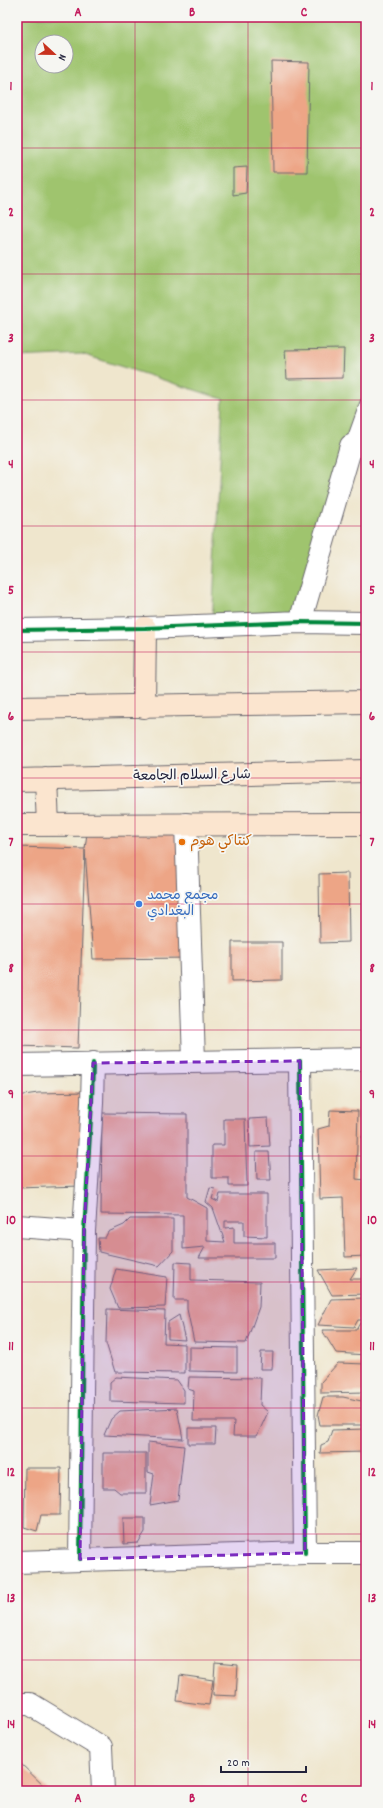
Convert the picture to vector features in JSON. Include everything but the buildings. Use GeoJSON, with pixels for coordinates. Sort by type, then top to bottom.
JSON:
{"type":"FeatureCollection","features":[{"type":"Feature","properties":{"kind":"main road"},"geometry":{"type":"LineString","coordinates":[[144,707],[145,628]]}},
{"type":"Feature","properties":{"kind":"main road"},"geometry":{"type":"LineString","coordinates":[[17,708],[366,702]]}},
{"type":"Feature","properties":{"kind":"main road","name":"شارع السلام الجامعة"},"geometry":{"type":"LineString","coordinates":[[17,780],[366,771]]}},
{"type":"Feature","properties":{"kind":"main road"},"geometry":{"type":"LineString","coordinates":[[46,780],[48,825]]}},
{"type":"Feature","properties":{"kind":"main road"},"geometry":{"type":"LineString","coordinates":[[17,825],[366,824]]}},
{"type":"Feature","properties":{"kind":"street"},"geometry":{"type":"LineString","coordinates":[[300,622],[359,443]]}},
{"type":"Feature","properties":{"kind":"street"},"geometry":{"type":"LineString","coordinates":[[17,630],[145,628],[300,622],[366,623]]}},
{"type":"Feature","properties":{"kind":"street"},"geometry":{"type":"LineString","coordinates":[[186,824],[194,1061]]}},
{"type":"Feature","properties":{"kind":"street"},"geometry":{"type":"LineString","coordinates":[[17,1066],[93,1063],[366,1059]]}},
{"type":"Feature","properties":{"kind":"street"},"geometry":{"type":"LineString","coordinates":[[300,1061],[305,1553]]}},
{"type":"Feature","properties":{"kind":"street"},"geometry":{"type":"LineString","coordinates":[[80,1559],[84,1231],[93,1063]]}},
{"type":"Feature","properties":{"kind":"street"},"geometry":{"type":"LineString","coordinates":[[17,1226],[84,1231]]}},
{"type":"Feature","properties":{"kind":"street"},"geometry":{"type":"LineString","coordinates":[[17,1562],[305,1553],[366,1553]]}},
{"type":"Feature","properties":{"kind":"street"},"geometry":{"type":"LineString","coordinates":[[17,1704],[30,1704],[101,1747],[103,1791]]}},
{"type":"Feature","properties":{"kind":"lane"},"geometry":{"type":"LineString","coordinates":[[359,443],[366,404]]}},
{"type":"Feature","properties":{"kind":"highlighted area"},"geometry":{"type":"Polygon","coordinates":[[[300,1061],[305,1553],[80,1559],[84,1231],[93,1063],[300,1061]]]}},
{"type":"Feature","properties":{"kind":"green space"},"geometry":{"type":"Polygon","coordinates":[[[17,17],[366,17],[366,440],[351,446],[300,622],[212,626],[223,399],[82,354],[17,357],[17,17]]]}},
{"type":"Feature","properties":{"kind":"cycle path"},"geometry":{"type":"LineString","coordinates":[[17,630],[145,628],[300,622],[366,623]]}},
{"type":"Feature","properties":{"kind":"cycle path"},"geometry":{"type":"LineString","coordinates":[[300,1061],[305,1553]]}},
{"type":"Feature","properties":{"kind":"cycle path"},"geometry":{"type":"LineString","coordinates":[[80,1559],[84,1231],[93,1063]]}},
{"type":"Feature","properties":{"kind":"place","name":"كنتاكي هوم"},"geometry":{"type":"Point","coordinates":[182,842]}},
{"type":"Feature","properties":{"kind":"place","name":"مجمع محمد البغدادي"},"geometry":{"type":"Point","coordinates":[139,904]}}]}
